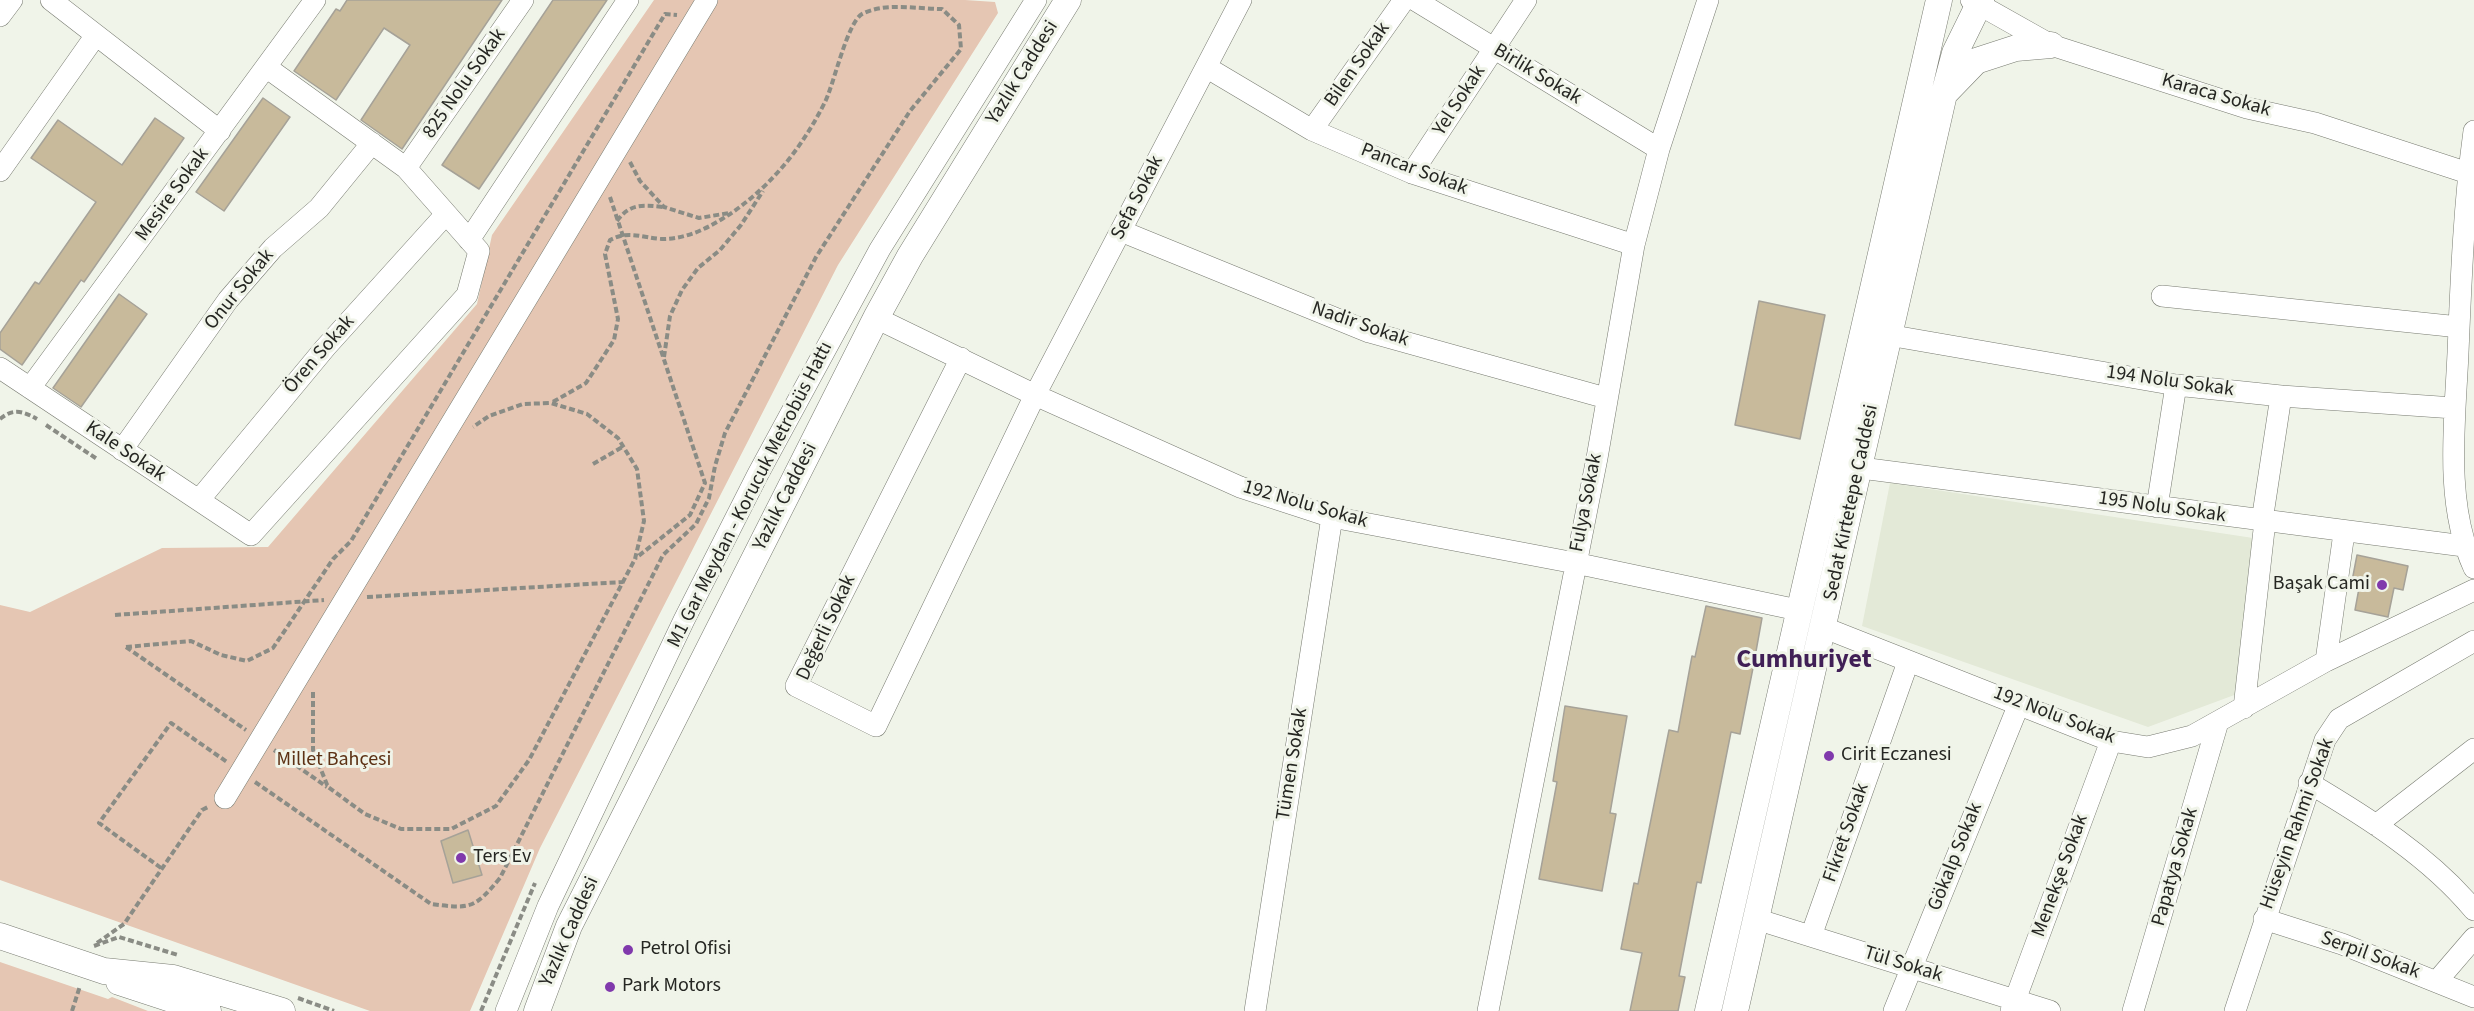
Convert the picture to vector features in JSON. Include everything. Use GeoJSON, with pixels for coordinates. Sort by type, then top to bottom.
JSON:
{"type":"FeatureCollection","features":[{"type":"Feature","properties":{"kind":"main road","name":"Yazlık Caddesi"},"geometry":{"type":"LineString","coordinates":[[537,1011],[569,926],[876,318],[916,246],[1068,0]]}},
{"type":"Feature","properties":{"kind":"main road","name":"Sedat Kirtetepe Caddesi"},"geometry":{"type":"LineString","coordinates":[[1708,1011],[1939,0]]}},
{"type":"Feature","properties":{"kind":"main road","name":"Sedat Kirtetepe Caddesi"},"geometry":{"type":"LineString","coordinates":[[1736,1011],[1825,628],[1888,335],[1944,94],[1955,53],[1977,1]]}},
{"type":"Feature","properties":{"kind":"main road"},"geometry":{"type":"LineString","coordinates":[[1944,94],[1976,61],[2016,48],[2051,45]]}},
{"type":"Feature","properties":{"kind":"main road"},"geometry":{"type":"LineString","coordinates":[[0,936],[208,1011]]}},
{"type":"Feature","properties":{"kind":"main road"},"geometry":{"type":"LineString","coordinates":[[105,974],[153,1011]]}},
{"type":"Feature","properties":{"kind":"main road"},"geometry":{"type":"LineString","coordinates":[[105,974],[173,978],[282,1011]]}},
{"type":"Feature","properties":{"kind":"street"},"geometry":{"type":"LineString","coordinates":[[0,16],[12,0]]}},
{"type":"Feature","properties":{"kind":"street"},"geometry":{"type":"LineString","coordinates":[[51,0],[220,131]]}},
{"type":"Feature","properties":{"kind":"street","name":"Mesire Sokak"},"geometry":{"type":"LineString","coordinates":[[30,388],[315,0]]}},
{"type":"Feature","properties":{"kind":"street","name":"825 Nolu Sokak"},"geometry":{"type":"LineString","coordinates":[[406,168],[523,0]]}},
{"type":"Feature","properties":{"kind":"street"},"geometry":{"type":"LineString","coordinates":[[266,67],[406,168],[469,240],[628,0]]}},
{"type":"Feature","properties":{"kind":"street","name":"M1 Gar Meydan - Korucuk Metrobüs Hattı"},"geometry":{"type":"LineString","coordinates":[[506,1011],[548,906],[684,620],[758,474],[880,249],[1036,0]]}},
{"type":"Feature","properties":{"kind":"street","name":"Sefa Sokak"},"geometry":{"type":"LineString","coordinates":[[1035,395],[1241,0]]}},
{"type":"Feature","properties":{"kind":"street","name":"Bilen Sokak"},"geometry":{"type":"LineString","coordinates":[[1312,130],[1404,0]]}},
{"type":"Feature","properties":{"kind":"street","name":"Birlik Sokak"},"geometry":{"type":"LineString","coordinates":[[1415,0],[1659,149]]}},
{"type":"Feature","properties":{"kind":"street","name":"Yel Sokak"},"geometry":{"type":"LineString","coordinates":[[1412,172],[1526,0]]}},
{"type":"Feature","properties":{"kind":"street","name":"Fulya Sokak"},"geometry":{"type":"LineString","coordinates":[[1488,1011],[1634,245],[1659,149],[1708,0]]}},
{"type":"Feature","properties":{"kind":"street","name":"Karaca Sokak"},"geometry":{"type":"LineString","coordinates":[[1977,1],[2051,45],[2247,108],[2315,123],[2468,173]]}},
{"type":"Feature","properties":{"kind":"street"},"geometry":{"type":"LineString","coordinates":[[225,798],[703,8]]}},
{"type":"Feature","properties":{"kind":"street"},"geometry":{"type":"LineString","coordinates":[[0,171],[96,35]]}},
{"type":"Feature","properties":{"kind":"street","name":"Pancar Sokak"},"geometry":{"type":"LineString","coordinates":[[1206,67],[1312,130],[1412,172],[1634,245]]}},
{"type":"Feature","properties":{"kind":"street"},"geometry":{"type":"LineString","coordinates":[[2474,131],[2468,173],[2470,205],[2459,327],[2466,357],[2454,408],[2456,491],[2467,521],[2464,546],[2474,568]]}},
{"type":"Feature","properties":{"kind":"street","name":"Onur Sokak"},"geometry":{"type":"LineString","coordinates":[[122,450],[228,300],[273,248],[319,208],[372,143]]}},
{"type":"Feature","properties":{"kind":"street","name":"Ören Sokak"},"geometry":{"type":"LineString","coordinates":[[199,500],[325,348],[446,214]]}},
{"type":"Feature","properties":{"kind":"street","name":"Nadir Sokak"},"geometry":{"type":"LineString","coordinates":[[1120,231],[1369,332],[1606,398]]}},
{"type":"Feature","properties":{"kind":"street","name":"Kale Sokak"},"geometry":{"type":"LineString","coordinates":[[0,368],[251,535],[467,295],[479,251],[469,240]]}},
{"type":"Feature","properties":{"kind":"street"},"geometry":{"type":"LineString","coordinates":[[2162,296],[2459,327]]}},
{"type":"Feature","properties":{"kind":"street","name":"192 Nolu Sokak"},"geometry":{"type":"LineString","coordinates":[[876,318],[1035,395],[1240,488],[1332,517],[1575,563],[1798,610]]}},
{"type":"Feature","properties":{"kind":"street","name":"194 Nolu Sokak"},"geometry":{"type":"LineString","coordinates":[[1888,335],[2176,385],[2281,396],[2454,408]]}},
{"type":"Feature","properties":{"kind":"street","name":"Değerli Sokak"},"geometry":{"type":"LineString","coordinates":[[961,358],[796,686],[876,726],[1035,395]]}},
{"type":"Feature","properties":{"kind":"street"},"geometry":{"type":"LineString","coordinates":[[2157,507],[2176,385]]}},
{"type":"Feature","properties":{"kind":"street"},"geometry":{"type":"LineString","coordinates":[[2244,708],[2264,521],[2281,396]]}},
{"type":"Feature","properties":{"kind":"street","name":"195 Nolu Sokak"},"geometry":{"type":"LineString","coordinates":[[1861,468],[2344,533],[2464,546]]}},
{"type":"Feature","properties":{"kind":"street","name":"Tümen Sokak"},"geometry":{"type":"LineString","coordinates":[[1256,1011],[1332,517]]}},
{"type":"Feature","properties":{"kind":"street"},"geometry":{"type":"LineString","coordinates":[[2326,662],[2344,533]]}},
{"type":"Feature","properties":{"kind":"street","name":"192 Nolu Sokak"},"geometry":{"type":"LineString","coordinates":[[1825,628],[2111,741],[2148,747],[2192,736],[2326,662],[2474,590]]}},
{"type":"Feature","properties":{"kind":"street","name":"Hüseyin Rahmi Sokak"},"geometry":{"type":"LineString","coordinates":[[2235,1011],[2309,783],[2325,740],[2338,719],[2474,641]]}},
{"type":"Feature","properties":{"kind":"street","name":"Fikret Sokak"},"geometry":{"type":"LineString","coordinates":[[1811,936],[1908,662]]}},
{"type":"Feature","properties":{"kind":"street","name":"Gökalp Sokak"},"geometry":{"type":"LineString","coordinates":[[1894,1011],[2019,704]]}},
{"type":"Feature","properties":{"kind":"street","name":"Papatya Sokak"},"geometry":{"type":"LineString","coordinates":[[2133,1011],[2218,722]]}},
{"type":"Feature","properties":{"kind":"street","name":"Menekşe Sokak"},"geometry":{"type":"LineString","coordinates":[[2013,1006],[2111,741]]}},
{"type":"Feature","properties":{"kind":"street"},"geometry":{"type":"LineString","coordinates":[[2376,825],[2474,749]]}},
{"type":"Feature","properties":{"kind":"street"},"geometry":{"type":"LineString","coordinates":[[2309,783],[2376,825],[2451,885],[2474,910]]}},
{"type":"Feature","properties":{"kind":"street","name":"Tül Sokak"},"geometry":{"type":"LineString","coordinates":[[1756,919],[1911,967],[2013,1006],[2050,1011]]}},
{"type":"Feature","properties":{"kind":"street","name":"Serpil Sokak"},"geometry":{"type":"LineString","coordinates":[[2264,919],[2342,944],[2474,997]]}},
{"type":"Feature","properties":{"kind":"street"},"geometry":{"type":"LineString","coordinates":[[2437,981],[2474,938]]}},
{"type":"Feature","properties":{"kind":"path"},"geometry":{"type":"LineString","coordinates":[[470,429],[489,416],[523,404],[552,403],[586,414],[618,438],[638,469],[644,521],[635,559],[529,760],[496,806],[451,829],[400,829],[365,814],[126,647],[191,641],[221,655],[247,662],[273,648],[333,559],[351,541],[665,14],[703,8]]}},
{"type":"Feature","properties":{"kind":"path"},"geometry":{"type":"LineString","coordinates":[[161,868],[99,823],[171,723],[430,903],[460,908],[480,903],[500,878],[663,555],[696,524],[710,498],[715,466],[725,433],[816,257],[910,111],[961,49],[959,25],[942,9],[878,8],[859,16],[848,36],[826,100],[797,152],[764,189],[741,225],[720,250],[698,268],[682,290],[670,316],[663,358]]}},
{"type":"Feature","properties":{"kind":"path"},"geometry":{"type":"LineString","coordinates":[[621,144],[640,181],[664,207]]}},
{"type":"Feature","properties":{"kind":"path"},"geometry":{"type":"LineString","coordinates":[[602,176],[705,483],[690,515],[635,559]]}},
{"type":"Feature","properties":{"kind":"path"},"geometry":{"type":"LineString","coordinates":[[552,403],[586,383],[614,340],[618,319],[605,254],[610,240],[622,234],[664,239],[702,232],[764,189]]}},
{"type":"Feature","properties":{"kind":"path"},"geometry":{"type":"LineString","coordinates":[[618,221],[624,210],[639,204],[664,207],[699,218],[733,212]]}},
{"type":"Feature","properties":{"kind":"path"},"geometry":{"type":"LineString","coordinates":[[593,464],[624,446]]}},
{"type":"Feature","properties":{"kind":"path"},"geometry":{"type":"LineString","coordinates":[[313,690],[313,750],[328,787]]}},
{"type":"Feature","properties":{"kind":"path"},"geometry":{"type":"LineString","coordinates":[[72,1011],[105,974],[92,946],[124,924],[202,810],[225,798]]}},
{"type":"Feature","properties":{"kind":"shaded area"},"geometry":{"type":"Polygon","coordinates":[[[1890,483],[2253,538],[2237,694],[2148,727],[1862,626],[1890,483]]]}},
{"type":"Feature","properties":{"kind":"green space","name":"Millet Bahçesi"},"geometry":{"type":"Polygon","coordinates":[[[654,0],[965,0],[995,2],[998,13],[838,265],[540,848],[470,1011],[370,1011],[0,880],[0,605],[30,612],[162,548],[268,547],[477,304],[492,235],[654,0]]]}},
{"type":"Feature","properties":{"kind":"green space"},"geometry":{"type":"Polygon","coordinates":[[[0,962],[108,999],[112,997],[148,1011],[0,1011],[0,962]]]}},
{"type":"Feature","properties":{"kind":"building"},"geometry":{"type":"Polygon","coordinates":[[[347,0],[502,0],[402,149],[361,120],[410,45],[384,28],[336,100],[294,71],[336,9],[340,11],[347,0]]]}},
{"type":"Feature","properties":{"kind":"building"},"geometry":{"type":"Polygon","coordinates":[[[553,0],[607,0],[479,189],[442,165],[553,0]]]}},
{"type":"Feature","properties":{"kind":"building"},"geometry":{"type":"Polygon","coordinates":[[[263,98],[290,117],[224,211],[196,192],[263,98]]]}},
{"type":"Feature","properties":{"kind":"building"},"geometry":{"type":"Polygon","coordinates":[[[155,118],[184,138],[84,282],[81,280],[22,365],[0,349],[0,333],[35,282],[39,284],[96,202],[31,158],[58,120],[122,165],[155,118]]]}},
{"type":"Feature","properties":{"kind":"building"},"geometry":{"type":"Polygon","coordinates":[[[119,294],[147,314],[81,407],[53,388],[119,294]]]}},
{"type":"Feature","properties":{"kind":"building"},"geometry":{"type":"Polygon","coordinates":[[[1759,301],[1825,315],[1800,439],[1735,425],[1759,301]]]}},
{"type":"Feature","properties":{"kind":"building","name":"Başak Cami"},"geometry":{"type":"Polygon","coordinates":[[[2357,555],[2408,566],[2403,590],[2394,588],[2388,617],[2355,610],[2360,583],[2352,581],[2357,555]]]}},
{"type":"Feature","properties":{"kind":"building"},"geometry":{"type":"Polygon","coordinates":[[[1706,606],[1762,618],[1753,668],[1740,734],[1731,732],[1701,883],[1697,882],[1679,976],[1685,977],[1678,1011],[1630,1011],[1642,953],[1621,949],[1634,883],[1638,884],[1669,730],[1678,732],[1692,656],[1695,657],[1706,606]]]}},
{"type":"Feature","properties":{"kind":"building"},"geometry":{"type":"Polygon","coordinates":[[[1565,706],[1627,716],[1610,813],[1616,814],[1602,891],[1539,879],[1557,782],[1553,781],[1565,706]]]}},
{"type":"Feature","properties":{"kind":"building","name":"Ters Ev"},"geometry":{"type":"Polygon","coordinates":[[[468,830],[482,875],[453,883],[441,841],[468,830]]]}},
{"type":"Feature","properties":{"kind":"place","name":"Başak Cami"},"geometry":{"type":"Point","coordinates":[2382,585]}},
{"type":"Feature","properties":{"kind":"place","name":"Cirit Eczanesi"},"geometry":{"type":"Point","coordinates":[1829,756]}},
{"type":"Feature","properties":{"kind":"place","name":"Ters Ev"},"geometry":{"type":"Point","coordinates":[461,858]}},
{"type":"Feature","properties":{"kind":"place","name":"Petrol Ofisi"},"geometry":{"type":"Point","coordinates":[628,950]}},
{"type":"Feature","properties":{"kind":"place","name":"Park Motors"},"geometry":{"type":"Point","coordinates":[610,987]}},
{"type":"Feature","properties":{"kind":"district","name":"Cumhuriyet"},"geometry":{"type":"Point","coordinates":[1804,661]}}]}
